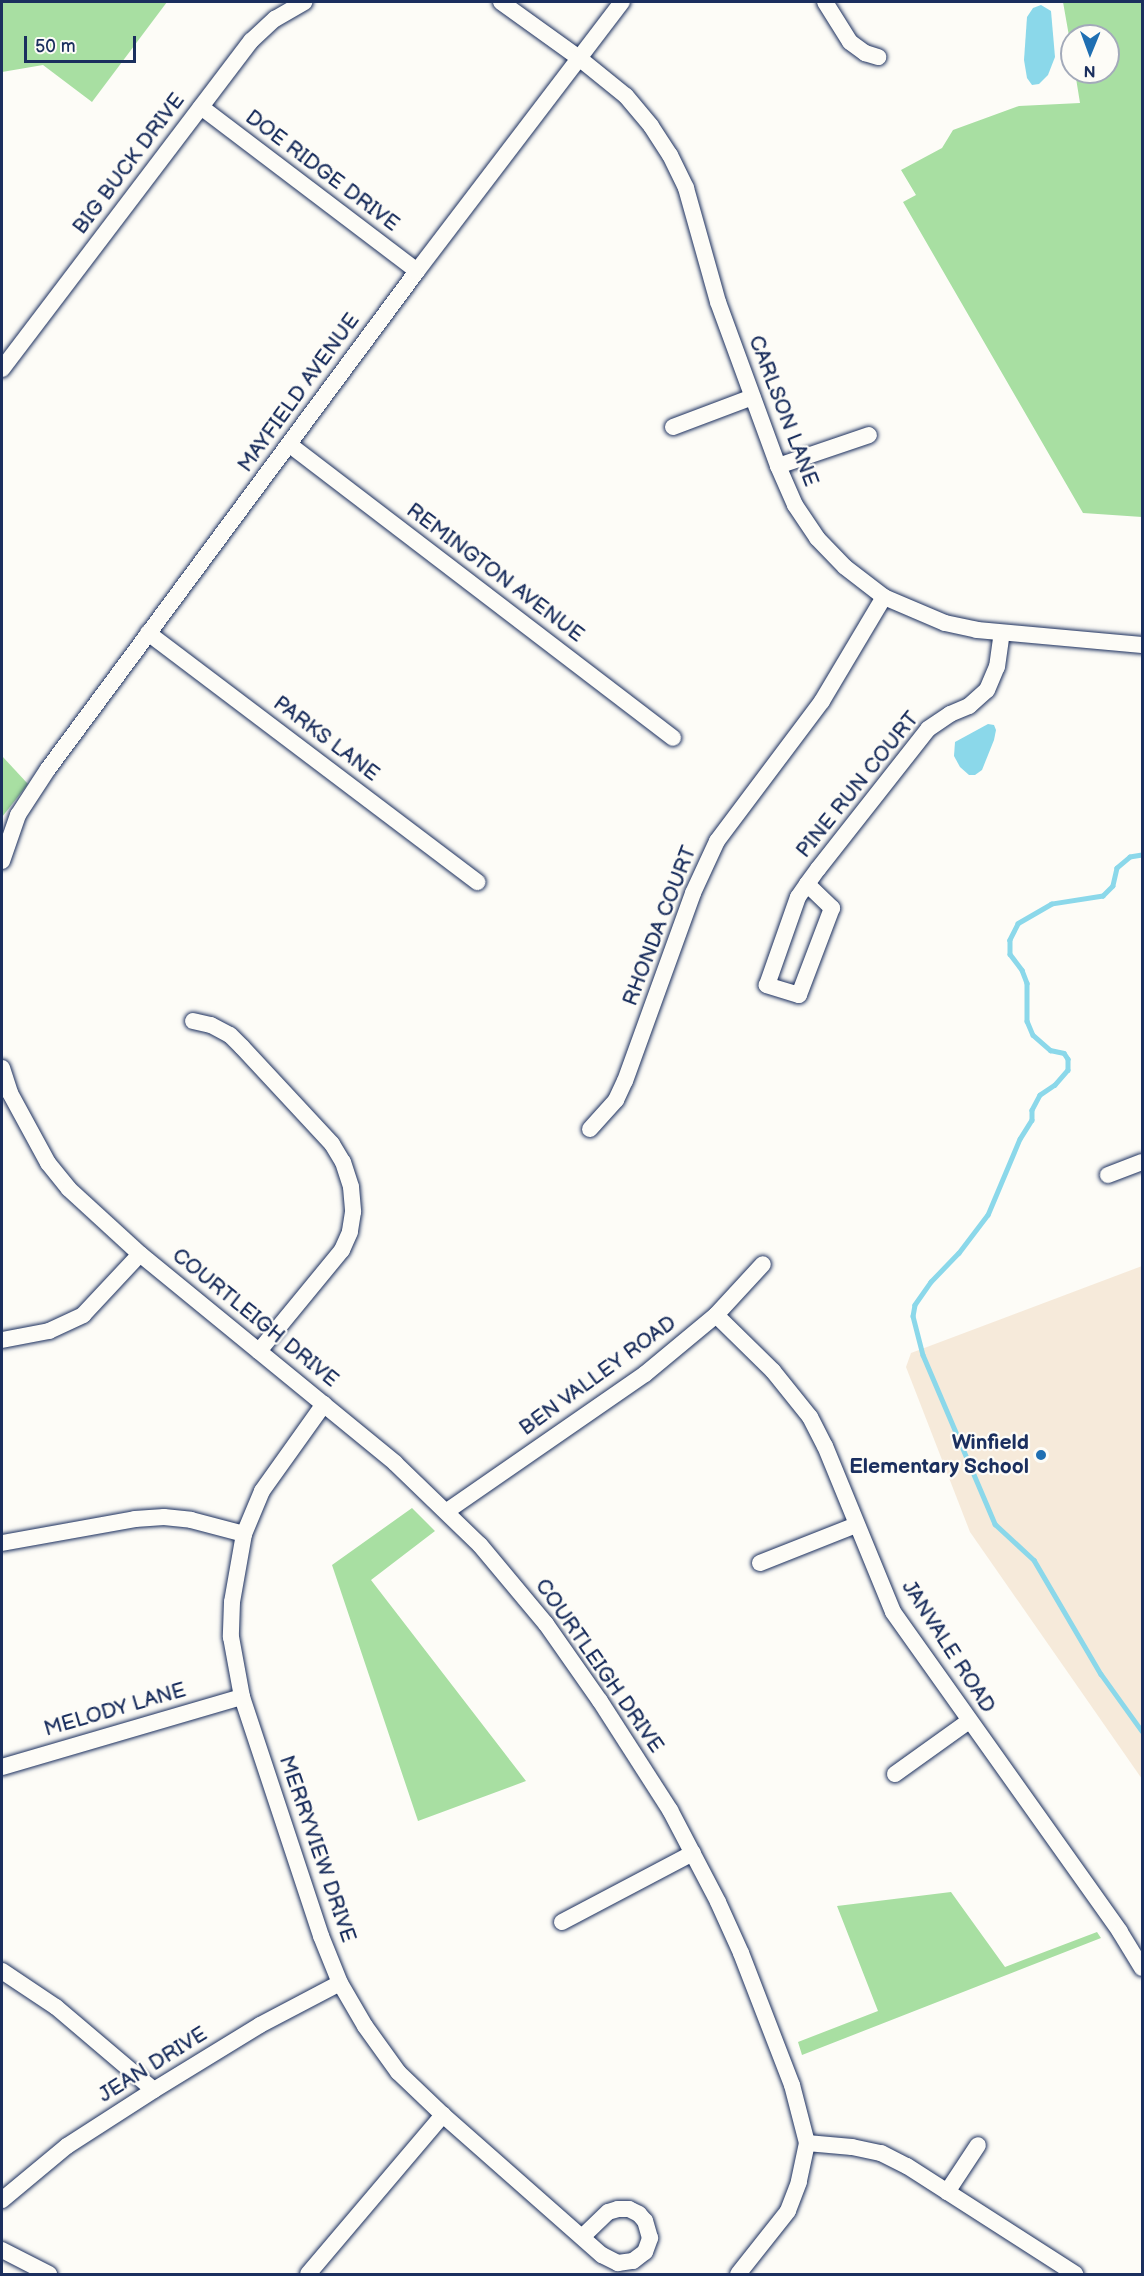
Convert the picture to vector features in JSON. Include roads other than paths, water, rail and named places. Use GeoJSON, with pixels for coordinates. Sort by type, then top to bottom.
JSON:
{"type":"FeatureCollection","features":[{"type":"Feature","properties":{"kind":"street","name":"BIG BUCK DRIVE"},"geometry":{"type":"LineString","coordinates":[[2,369],[251,41],[276,19],[305,2]]}},
{"type":"Feature","properties":{"kind":"street"},"geometry":{"type":"LineString","coordinates":[[501,2],[579,57]]}},
{"type":"Feature","properties":{"kind":"street","name":"MAYFIELD AVENUE"},"geometry":{"type":"LineString","coordinates":[[2,833],[18,815],[48,769],[417,271],[622,2]]}},
{"type":"Feature","properties":{"kind":"street"},"geometry":{"type":"LineString","coordinates":[[825,2],[850,42],[865,53],[878,57]]}},
{"type":"Feature","properties":{"kind":"street","name":"CARLSON LANE"},"geometry":{"type":"LineString","coordinates":[[579,57],[626,96],[651,126],[670,155],[686,188],[718,302],[778,466],[795,505],[817,538],[845,567],[884,597],[945,623],[1002,633],[1143,645]]}},
{"type":"Feature","properties":{"kind":"street","name":"DOE RIDGE DRIVE"},"geometry":{"type":"LineString","coordinates":[[201,107],[417,271]]}},
{"type":"Feature","properties":{"kind":"street"},"geometry":{"type":"LineString","coordinates":[[673,427],[753,396]]}},
{"type":"Feature","properties":{"kind":"street"},"geometry":{"type":"LineString","coordinates":[[778,466],[869,435]]}},
{"type":"Feature","properties":{"kind":"street","name":"REMINGTON AVENUE"},"geometry":{"type":"LineString","coordinates":[[290,445],[673,738]]}},
{"type":"Feature","properties":{"kind":"street","name":"RHONDA COURT"},"geometry":{"type":"LineString","coordinates":[[590,1129],[616,1100],[625,1081],[693,893],[717,841],[822,701],[884,597]]}},
{"type":"Feature","properties":{"kind":"street","name":"PARKS LANE"},"geometry":{"type":"LineString","coordinates":[[148,633],[477,882]]}},
{"type":"Feature","properties":{"kind":"street","name":"PINE RUN COURT"},"geometry":{"type":"LineString","coordinates":[[807,884],[832,908],[799,995],[767,986],[791,912],[807,884],[928,729],[950,714],[969,706],[987,690],[997,667],[1002,633]]}},
{"type":"Feature","properties":{"kind":"street","name":"MAYFIELD AVENUE"},"geometry":{"type":"LineString","coordinates":[[2,861],[18,815]]}},
{"type":"Feature","properties":{"kind":"street"},"geometry":{"type":"LineString","coordinates":[[193,1022],[212,1025],[230,1035],[242,1047],[332,1144],[351,1187],[353,1212],[350,1232],[342,1250],[259,1351]]}},
{"type":"Feature","properties":{"kind":"street","name":"COURTLEIGH DRIVE"},"geometry":{"type":"LineString","coordinates":[[2,1068],[6,1095],[48,1163],[77,1196],[140,1254],[395,1462],[447,1511],[546,1624],[613,1720],[670,1810],[746,1964],[792,2085],[807,2143],[799,2182],[788,2211],[738,2274]]}},
{"type":"Feature","properties":{"kind":"street"},"geometry":{"type":"LineString","coordinates":[[1108,1175],[1143,1162]]}},
{"type":"Feature","properties":{"kind":"street"},"geometry":{"type":"LineString","coordinates":[[2,1340],[49,1331],[83,1315],[140,1254]]}},
{"type":"Feature","properties":{"kind":"street","name":"BEN VALLEY ROAD"},"geometry":{"type":"LineString","coordinates":[[447,1511],[645,1374],[716,1315],[763,1264]]}},
{"type":"Feature","properties":{"kind":"street","name":"JANVALE ROAD"},"geometry":{"type":"LineString","coordinates":[[716,1315],[773,1371],[810,1417],[825,1446],[893,1612],[1120,1932],[1143,1968]]}},
{"type":"Feature","properties":{"kind":"street","name":"MERRYVIEW DRIVE"},"geometry":{"type":"LineString","coordinates":[[324,1404],[262,1491],[244,1534],[232,1602],[231,1637],[242,1697],[321,1936],[340,1983],[365,2026],[398,2072],[443,2115],[582,2237]]}},
{"type":"Feature","properties":{"kind":"street"},"geometry":{"type":"LineString","coordinates":[[2,1542],[135,1519],[164,1517],[191,1520],[244,1534]]}},
{"type":"Feature","properties":{"kind":"street"},"geometry":{"type":"LineString","coordinates":[[760,1563],[856,1525]]}},
{"type":"Feature","properties":{"kind":"street","name":"MELODY LANE"},"geometry":{"type":"LineString","coordinates":[[2,1767],[242,1697]]}},
{"type":"Feature","properties":{"kind":"street"},"geometry":{"type":"LineString","coordinates":[[895,1774],[969,1721]]}},
{"type":"Feature","properties":{"kind":"street"},"geometry":{"type":"LineString","coordinates":[[562,1922],[693,1853]]}},
{"type":"Feature","properties":{"kind":"street"},"geometry":{"type":"LineString","coordinates":[[2,1971],[57,2007],[154,2090]]}},
{"type":"Feature","properties":{"kind":"street","name":"JEAN DRIVE"},"geometry":{"type":"LineString","coordinates":[[2,2200],[50,2159],[154,2090],[260,2025],[340,1983]]}},
{"type":"Feature","properties":{"kind":"street"},"geometry":{"type":"LineString","coordinates":[[308,2274],[443,2115]]}},
{"type":"Feature","properties":{"kind":"street"},"geometry":{"type":"LineString","coordinates":[[807,2143],[852,2147],[881,2153],[907,2166],[1075,2274]]}},
{"type":"Feature","properties":{"kind":"street"},"geometry":{"type":"LineString","coordinates":[[947,2192],[978,2145]]}},
{"type":"Feature","properties":{"kind":"street"},"geometry":{"type":"LineString","coordinates":[[2,2250],[49,2274]]}},
{"type":"Feature","properties":{"kind":"water"},"geometry":{"type":"Polygon","coordinates":[[[1041,5],[1051,11],[1055,57],[1048,75],[1039,84],[1032,85],[1027,78],[1024,60],[1027,17],[1033,8],[1041,5]]]}},
{"type":"Feature","properties":{"kind":"water"},"geometry":{"type":"Polygon","coordinates":[[[988,724],[994,725],[996,730],[994,740],[982,770],[975,775],[969,775],[960,767],[954,756],[955,742],[988,724]]]}},
{"type":"Feature","properties":{"kind":"waterway"},"geometry":{"type":"LineString","coordinates":[[1142,855],[1130,857],[1117,868],[1113,886],[1103,896],[1052,904],[1018,924],[1010,940],[1010,954],[1022,970],[1027,983],[1027,1021],[1033,1035],[1050,1050],[1064,1053],[1068,1059],[1068,1070],[1055,1085],[1040,1095],[1032,1110],[1032,1120],[1020,1139],[988,1215],[959,1253],[931,1282],[915,1305],[913,1316],[923,1355],[995,1524],[1034,1560],[1101,1674],[1142,1731]]}},
{"type":"Feature","properties":{"kind":"place","name":"Winfield Elementary School"},"geometry":{"type":"Point","coordinates":[1041,1455]}}]}
